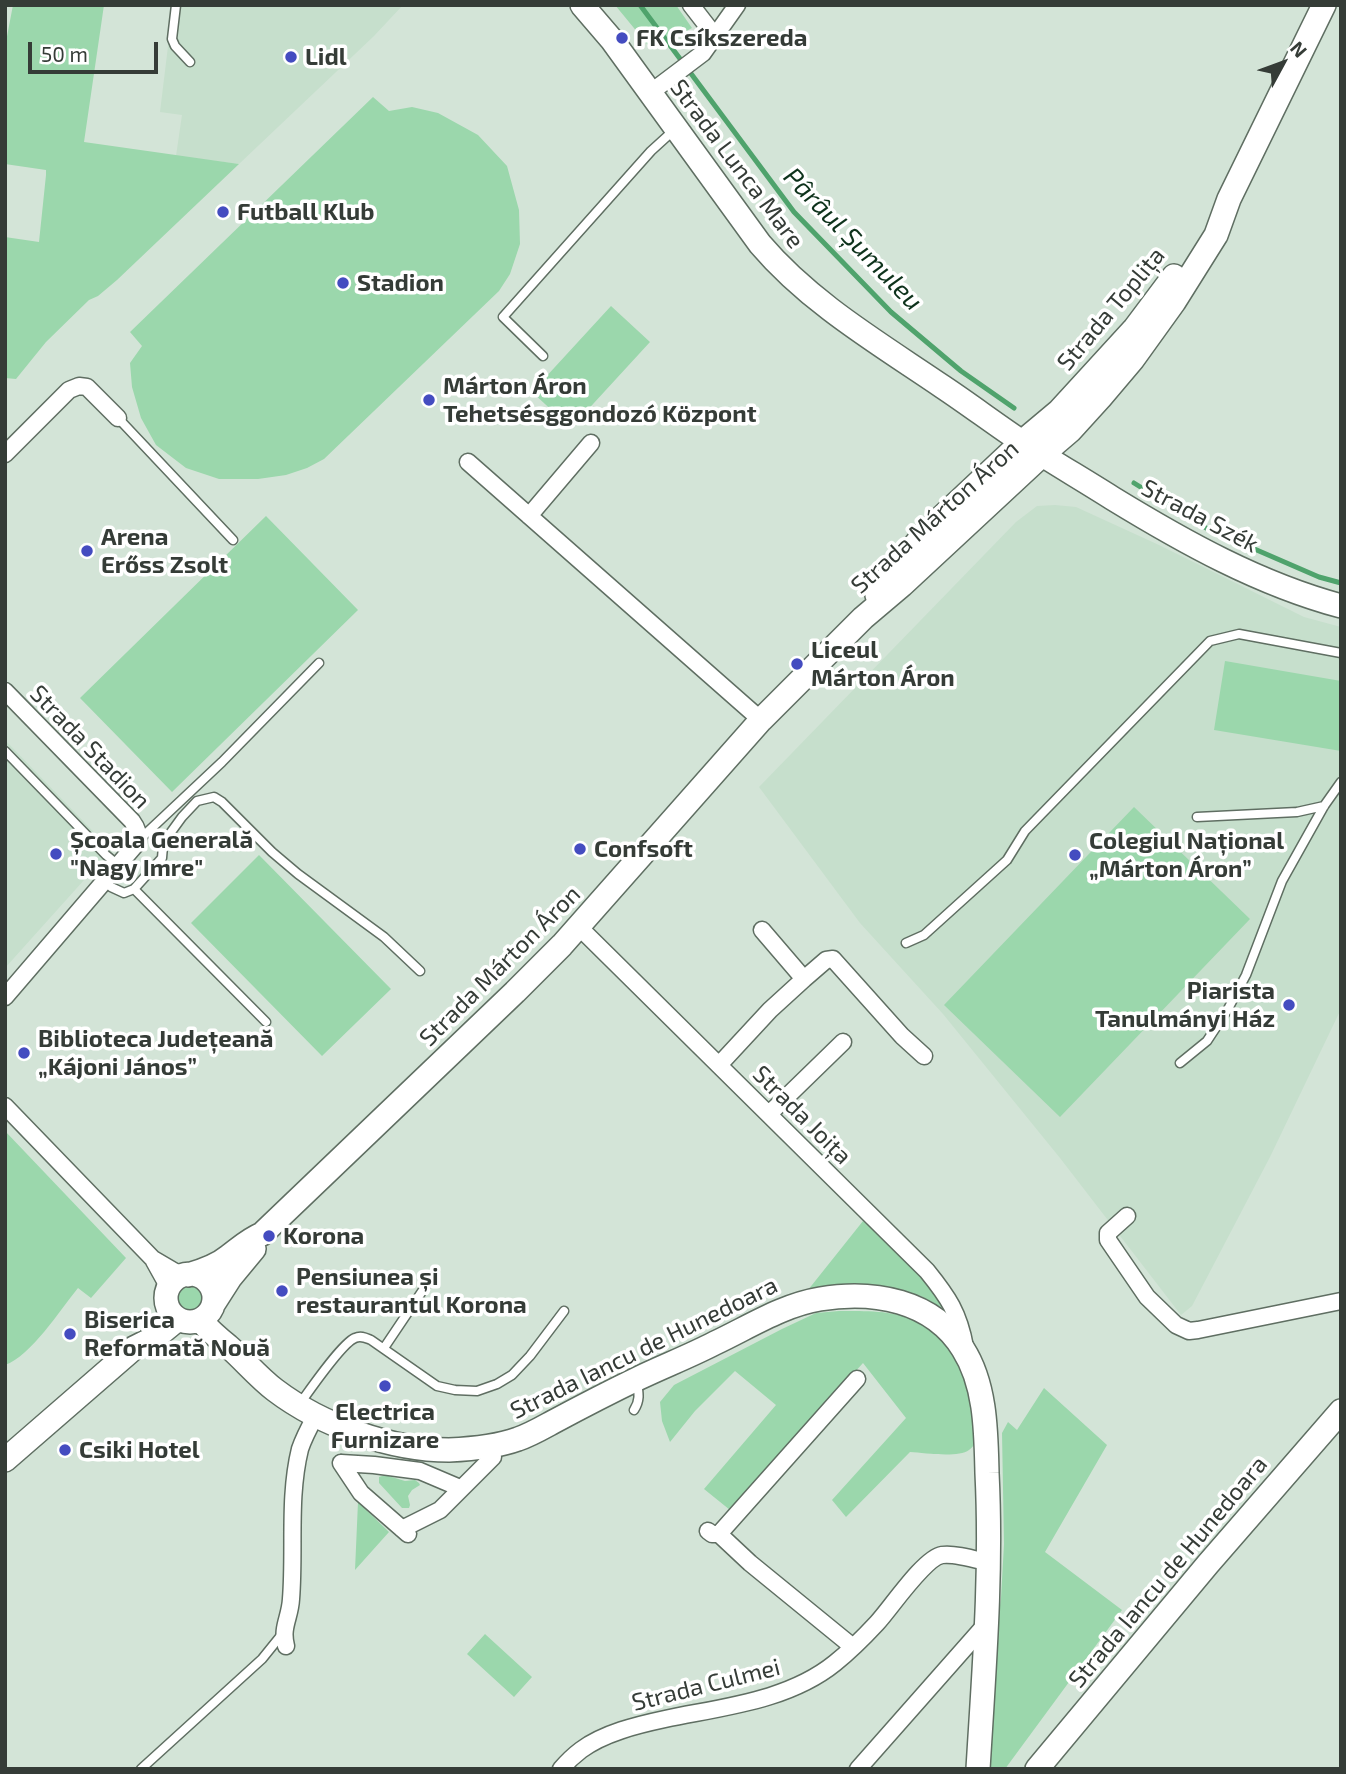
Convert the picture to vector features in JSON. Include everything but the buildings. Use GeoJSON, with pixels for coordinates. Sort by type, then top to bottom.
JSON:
{"type":"FeatureCollection","features":[{"type":"Feature","properties":{"kind":"main road","name":"Strada Lunca Mare"},"geometry":{"type":"LineString","coordinates":[[582,5],[612,40],[760,244],[791,278],[850,323],[1042,454]]}},
{"type":"Feature","properties":{"kind":"main road","name":"Strada Toplița"},"geometry":{"type":"LineString","coordinates":[[1042,454],[1070,431],[1133,359],[1196,269],[1216,234],[1229,199],[1324,5]]}},
{"type":"Feature","properties":{"kind":"main road","name":"Strada Toplița"},"geometry":{"type":"LineString","coordinates":[[1022,442],[1059,411],[1135,328],[1229,199]]}},
{"type":"Feature","properties":{"kind":"main road","name":"Strada Márton Áron"},"geometry":{"type":"LineString","coordinates":[[863,618],[890,575],[925,533],[1022,442]]}},
{"type":"Feature","properties":{"kind":"main road","name":"Strada Márton Áron"},"geometry":{"type":"LineString","coordinates":[[188,1299],[201,1271],[227,1258],[248,1240],[262,1234],[515,992],[579,927],[761,720],[863,618],[944,547],[1042,454]]}},
{"type":"Feature","properties":{"kind":"main road","name":"Strada Szék"},"geometry":{"type":"LineString","coordinates":[[1042,454],[1153,523],[1199,548],[1275,584],[1341,606]]}},
{"type":"Feature","properties":{"kind":"main road","name":"Strada Márton Áron"},"geometry":{"type":"LineString","coordinates":[[188,1299],[230,1278],[257,1247],[262,1234]]}},
{"type":"Feature","properties":{"kind":"main road","name":"Strada Iancu de Hunedoara"},"geometry":{"type":"LineString","coordinates":[[188,1299],[230,1348],[277,1392],[344,1428],[421,1449],[470,1449],[520,1439],[636,1379],[792,1305],[820,1298],[850,1295],[877,1297],[915,1307],[928,1314],[949,1330],[966,1353],[980,1393],[985,1423],[990,1563],[978,1769]]}},
{"type":"Feature","properties":{"kind":"main road"},"geometry":{"type":"LineString","coordinates":[[5,1460],[134,1348],[147,1327],[188,1299]]}},
{"type":"Feature","properties":{"kind":"main road","name":"Strada Iancu de Hunedoara"},"geometry":{"type":"LineString","coordinates":[[1037,1769],[1208,1564],[1341,1411]]}},
{"type":"Feature","properties":{"kind":"street"},"geometry":{"type":"LineString","coordinates":[[691,5],[715,36]]}},
{"type":"Feature","properties":{"kind":"street"},"geometry":{"type":"LineString","coordinates":[[650,93],[703,53],[737,5]]}},
{"type":"Feature","properties":{"kind":"street"},"geometry":{"type":"LineString","coordinates":[[5,454],[75,387],[87,387],[118,418]]}},
{"type":"Feature","properties":{"kind":"street"},"geometry":{"type":"LineString","coordinates":[[529,516],[591,443]]}},
{"type":"Feature","properties":{"kind":"street"},"geometry":{"type":"LineString","coordinates":[[468,462],[761,720]]}},
{"type":"Feature","properties":{"kind":"street","name":"Strada Stadion"},"geometry":{"type":"LineString","coordinates":[[5,691],[138,830],[138,842],[5,997]]}},
{"type":"Feature","properties":{"kind":"street","name":"Strada Joița"},"geometry":{"type":"LineString","coordinates":[[579,927],[927,1271],[947,1295],[960,1320],[966,1353]]}},
{"type":"Feature","properties":{"kind":"street"},"geometry":{"type":"LineString","coordinates":[[762,930],[804,979]]}},
{"type":"Feature","properties":{"kind":"street"},"geometry":{"type":"LineString","coordinates":[[719,1065],[770,1010],[826,960],[833,959],[902,1036],[924,1056]]}},
{"type":"Feature","properties":{"kind":"street"},"geometry":{"type":"LineString","coordinates":[[769,1114],[843,1042]]}},
{"type":"Feature","properties":{"kind":"street"},"geometry":{"type":"LineString","coordinates":[[9,1117],[152,1259],[188,1299]]}},
{"type":"Feature","properties":{"kind":"street"},"geometry":{"type":"LineString","coordinates":[[1127,1216],[1108,1233],[1108,1240],[1147,1297],[1182,1329],[1198,1330],[1341,1301]]}},
{"type":"Feature","properties":{"kind":"street"},"geometry":{"type":"LineString","coordinates":[[853,1647],[714,1533],[857,1379]]}},
{"type":"Feature","properties":{"kind":"street"},"geometry":{"type":"LineString","coordinates":[[284,1640],[291,1597],[295,1476],[307,1410]]}},
{"type":"Feature","properties":{"kind":"street"},"geometry":{"type":"LineString","coordinates":[[460,1488],[420,1471],[341,1463],[361,1493],[406,1532],[440,1510],[493,1457]]}},
{"type":"Feature","properties":{"kind":"street","name":"Strada Culmei"},"geometry":{"type":"LineString","coordinates":[[561,1769],[582,1749],[607,1736],[631,1728],[751,1702],[779,1694],[808,1680],[833,1665],[853,1647],[926,1565],[940,1555],[990,1563]]}},
{"type":"Feature","properties":{"kind":"street"},"geometry":{"type":"LineString","coordinates":[[858,1769],[986,1625]]}},
{"type":"Feature","properties":{"kind":"lane"},"geometry":{"type":"LineString","coordinates":[[176,5],[172,39],[190,62]]}},
{"type":"Feature","properties":{"kind":"lane"},"geometry":{"type":"LineString","coordinates":[[543,356],[503,317],[651,151],[676,129]]}},
{"type":"Feature","properties":{"kind":"lane"},"geometry":{"type":"LineString","coordinates":[[118,418],[233,540]]}},
{"type":"Feature","properties":{"kind":"lane"},"geometry":{"type":"LineString","coordinates":[[906,943],[924,934],[1007,860],[1025,831],[1210,640],[1239,634],[1341,653]]}},
{"type":"Feature","properties":{"kind":"lane"},"geometry":{"type":"LineString","coordinates":[[138,842],[319,663]]}},
{"type":"Feature","properties":{"kind":"lane"},"geometry":{"type":"LineString","coordinates":[[5,751],[118,865]]}},
{"type":"Feature","properties":{"kind":"lane"},"geometry":{"type":"LineString","coordinates":[[1180,1063],[1207,1041],[1228,1009],[1247,975],[1282,881],[1324,806],[1341,782]]}},
{"type":"Feature","properties":{"kind":"lane"},"geometry":{"type":"LineString","coordinates":[[105,881],[110,887],[124,893],[134,889],[162,858],[166,839],[182,817],[197,801],[214,797],[298,874],[384,937],[420,971]]}},
{"type":"Feature","properties":{"kind":"lane"},"geometry":{"type":"LineString","coordinates":[[1197,817],[1297,812],[1324,806]]}},
{"type":"Feature","properties":{"kind":"lane"},"geometry":{"type":"LineString","coordinates":[[134,889],[265,1022]]}},
{"type":"Feature","properties":{"kind":"lane"},"geometry":{"type":"LineString","coordinates":[[384,1348],[427,1284]]}},
{"type":"Feature","properties":{"kind":"lane"},"geometry":{"type":"LineString","coordinates":[[307,1410],[342,1348],[356,1337],[362,1336],[371,1340],[436,1386],[477,1391],[497,1384],[512,1374],[530,1356],[564,1311]]}},
{"type":"Feature","properties":{"kind":"lane"},"geometry":{"type":"LineString","coordinates":[[634,1410],[639,1395],[636,1379]]}},
{"type":"Feature","properties":{"kind":"lane"},"geometry":{"type":"LineString","coordinates":[[141,1769],[284,1640]]}},
{"type":"Feature","properties":{"kind":"shaded area"},"geometry":{"type":"Polygon","coordinates":[[[173,5],[403,5],[239,164],[176,156],[182,115],[160,112],[173,5]]]}},
{"type":"Feature","properties":{"kind":"shaded area","name":"Colegiul Național „Márton Áron”"},"geometry":{"type":"Polygon","coordinates":[[[1037,506],[1076,507],[1304,617],[1341,627],[1341,1009],[1270,1157],[1192,1306],[1181,1315],[1060,1158],[943,1014],[860,923],[759,787],[1016,522],[1037,506]]]}},
{"type":"Feature","properties":{"kind":"shaded area","name":"Școala Generală \"Nagy Imre\""},"geometry":{"type":"Polygon","coordinates":[[[5,740],[111,850],[5,968],[5,740]]]}},
{"type":"Feature","properties":{"kind":"green space"},"geometry":{"type":"Polygon","coordinates":[[[13,5],[104,5],[84,142],[239,164],[117,280],[89,300],[46,342],[16,379],[5,378],[5,237],[39,242],[46,170],[5,164],[5,47],[13,5]]]}},
{"type":"Feature","properties":{"kind":"green space"},"geometry":{"type":"Polygon","coordinates":[[[615,5],[676,5],[692,28],[652,50],[615,5]]]}},
{"type":"Feature","properties":{"kind":"green space","name":"Stadion"},"geometry":{"type":"Polygon","coordinates":[[[373,97],[389,111],[412,107],[438,113],[478,135],[507,166],[519,210],[520,244],[510,274],[499,291],[324,459],[286,475],[258,479],[219,479],[186,468],[156,445],[141,418],[132,387],[130,363],[142,346],[130,332],[373,97]]]}},
{"type":"Feature","properties":{"kind":"green space"},"geometry":{"type":"Polygon","coordinates":[[[611,306],[650,342],[571,428],[532,392],[611,306]]]}},
{"type":"Feature","properties":{"kind":"green space"},"geometry":{"type":"Polygon","coordinates":[[[266,516],[358,610],[172,792],[80,698],[266,516]]]}},
{"type":"Feature","properties":{"kind":"green space"},"geometry":{"type":"Polygon","coordinates":[[[1225,661],[1341,681],[1341,751],[1214,730],[1225,661]]]}},
{"type":"Feature","properties":{"kind":"green space"},"geometry":{"type":"Polygon","coordinates":[[[1134,807],[1250,919],[1060,1117],[944,1005],[1134,807]]]}},
{"type":"Feature","properties":{"kind":"green space"},"geometry":{"type":"Polygon","coordinates":[[[259,855],[391,989],[322,1056],[191,923],[259,855]]]}},
{"type":"Feature","properties":{"kind":"green space"},"geometry":{"type":"Polygon","coordinates":[[[5,1131],[126,1258],[91,1298],[78,1288],[35,1342],[15,1360],[5,1365],[5,1131]]]}},
{"type":"Feature","properties":{"kind":"green space"},"geometry":{"type":"Polygon","coordinates":[[[863,1221],[919,1272],[944,1309],[921,1296],[881,1288],[808,1290],[863,1221]]]}},
{"type":"Feature","properties":{"kind":"green space"},"geometry":{"type":"Polygon","coordinates":[[[191,1283],[202,1287],[206,1298],[202,1309],[191,1313],[180,1309],[176,1298],[180,1287],[191,1283]]]}},
{"type":"Feature","properties":{"kind":"green space"},"geometry":{"type":"Polygon","coordinates":[[[882,1312],[903,1316],[923,1324],[942,1339],[949,1346],[964,1378],[977,1423],[977,1439],[969,1450],[957,1454],[910,1452],[846,1517],[832,1500],[906,1418],[863,1363],[730,1510],[704,1489],[776,1405],[735,1371],[695,1411],[670,1442],[662,1421],[660,1402],[674,1385],[782,1329],[816,1313],[882,1312]]]}},
{"type":"Feature","properties":{"kind":"green space"},"geometry":{"type":"Polygon","coordinates":[[[1044,1388],[1107,1445],[1045,1552],[1122,1610],[1005,1769],[984,1769],[987,1697],[1001,1598],[1004,1544],[1002,1433],[1008,1422],[1017,1430],[1044,1388]]]}},
{"type":"Feature","properties":{"kind":"green space"},"geometry":{"type":"Polygon","coordinates":[[[385,1475],[419,1483],[408,1496],[409,1508],[402,1508],[379,1483],[379,1477],[385,1475]]]}},
{"type":"Feature","properties":{"kind":"green space"},"geometry":{"type":"Polygon","coordinates":[[[358,1502],[389,1532],[355,1570],[358,1502]]]}},
{"type":"Feature","properties":{"kind":"green space"},"geometry":{"type":"Polygon","coordinates":[[[485,1634],[532,1677],[514,1697],[467,1654],[485,1634]]]}},
{"type":"Feature","properties":{"kind":"waterway","name":"Pârâul Șumuleu"},"geometry":{"type":"LineString","coordinates":[[640,5],[794,212],[891,312],[961,371],[1014,408]]}},
{"type":"Feature","properties":{"kind":"waterway","name":"Pârâul Șumuleu"},"geometry":{"type":"LineString","coordinates":[[1134,483],[1206,528],[1319,577],[1341,583]]}},
{"type":"Feature","properties":{"kind":"place","name":"FK Csíkszereda"},"geometry":{"type":"Point","coordinates":[622,38]}},
{"type":"Feature","properties":{"kind":"place","name":"Lidl"},"geometry":{"type":"Point","coordinates":[291,57]}},
{"type":"Feature","properties":{"kind":"place","name":"Futball Klub"},"geometry":{"type":"Point","coordinates":[223,212]}},
{"type":"Feature","properties":{"kind":"place","name":"Stadion"},"geometry":{"type":"Point","coordinates":[343,283]}},
{"type":"Feature","properties":{"kind":"place","name":"Márton Áron Tehetsésggondozó Központ"},"geometry":{"type":"Point","coordinates":[429,400]}},
{"type":"Feature","properties":{"kind":"place","name":"Arena Erőss Zsolt"},"geometry":{"type":"Point","coordinates":[87,551]}},
{"type":"Feature","properties":{"kind":"place","name":"Liceul Márton Áron"},"geometry":{"type":"Point","coordinates":[797,664]}},
{"type":"Feature","properties":{"kind":"place","name":"Confsoft"},"geometry":{"type":"Point","coordinates":[580,849]}},
{"type":"Feature","properties":{"kind":"place","name":"Școala Generală \"Nagy Imre\""},"geometry":{"type":"Point","coordinates":[56,854]}},
{"type":"Feature","properties":{"kind":"place","name":"Colegiul Național „Márton Áron”"},"geometry":{"type":"Point","coordinates":[1075,855]}},
{"type":"Feature","properties":{"kind":"place","name":"Piarista Tanulmányi Ház"},"geometry":{"type":"Point","coordinates":[1289,1005]}},
{"type":"Feature","properties":{"kind":"place","name":"Biblioteca Județeană „Kájoni János”"},"geometry":{"type":"Point","coordinates":[24,1053]}},
{"type":"Feature","properties":{"kind":"place","name":"Korona"},"geometry":{"type":"Point","coordinates":[269,1236]}},
{"type":"Feature","properties":{"kind":"place","name":"Pensiunea și restaurantul Korona"},"geometry":{"type":"Point","coordinates":[282,1291]}},
{"type":"Feature","properties":{"kind":"place","name":"Biserica Reformată Nouă"},"geometry":{"type":"Point","coordinates":[70,1334]}},
{"type":"Feature","properties":{"kind":"place","name":"Electrica Furnizare"},"geometry":{"type":"Point","coordinates":[385,1386]}},
{"type":"Feature","properties":{"kind":"place","name":"Csiki Hotel"},"geometry":{"type":"Point","coordinates":[65,1450]}}]}
